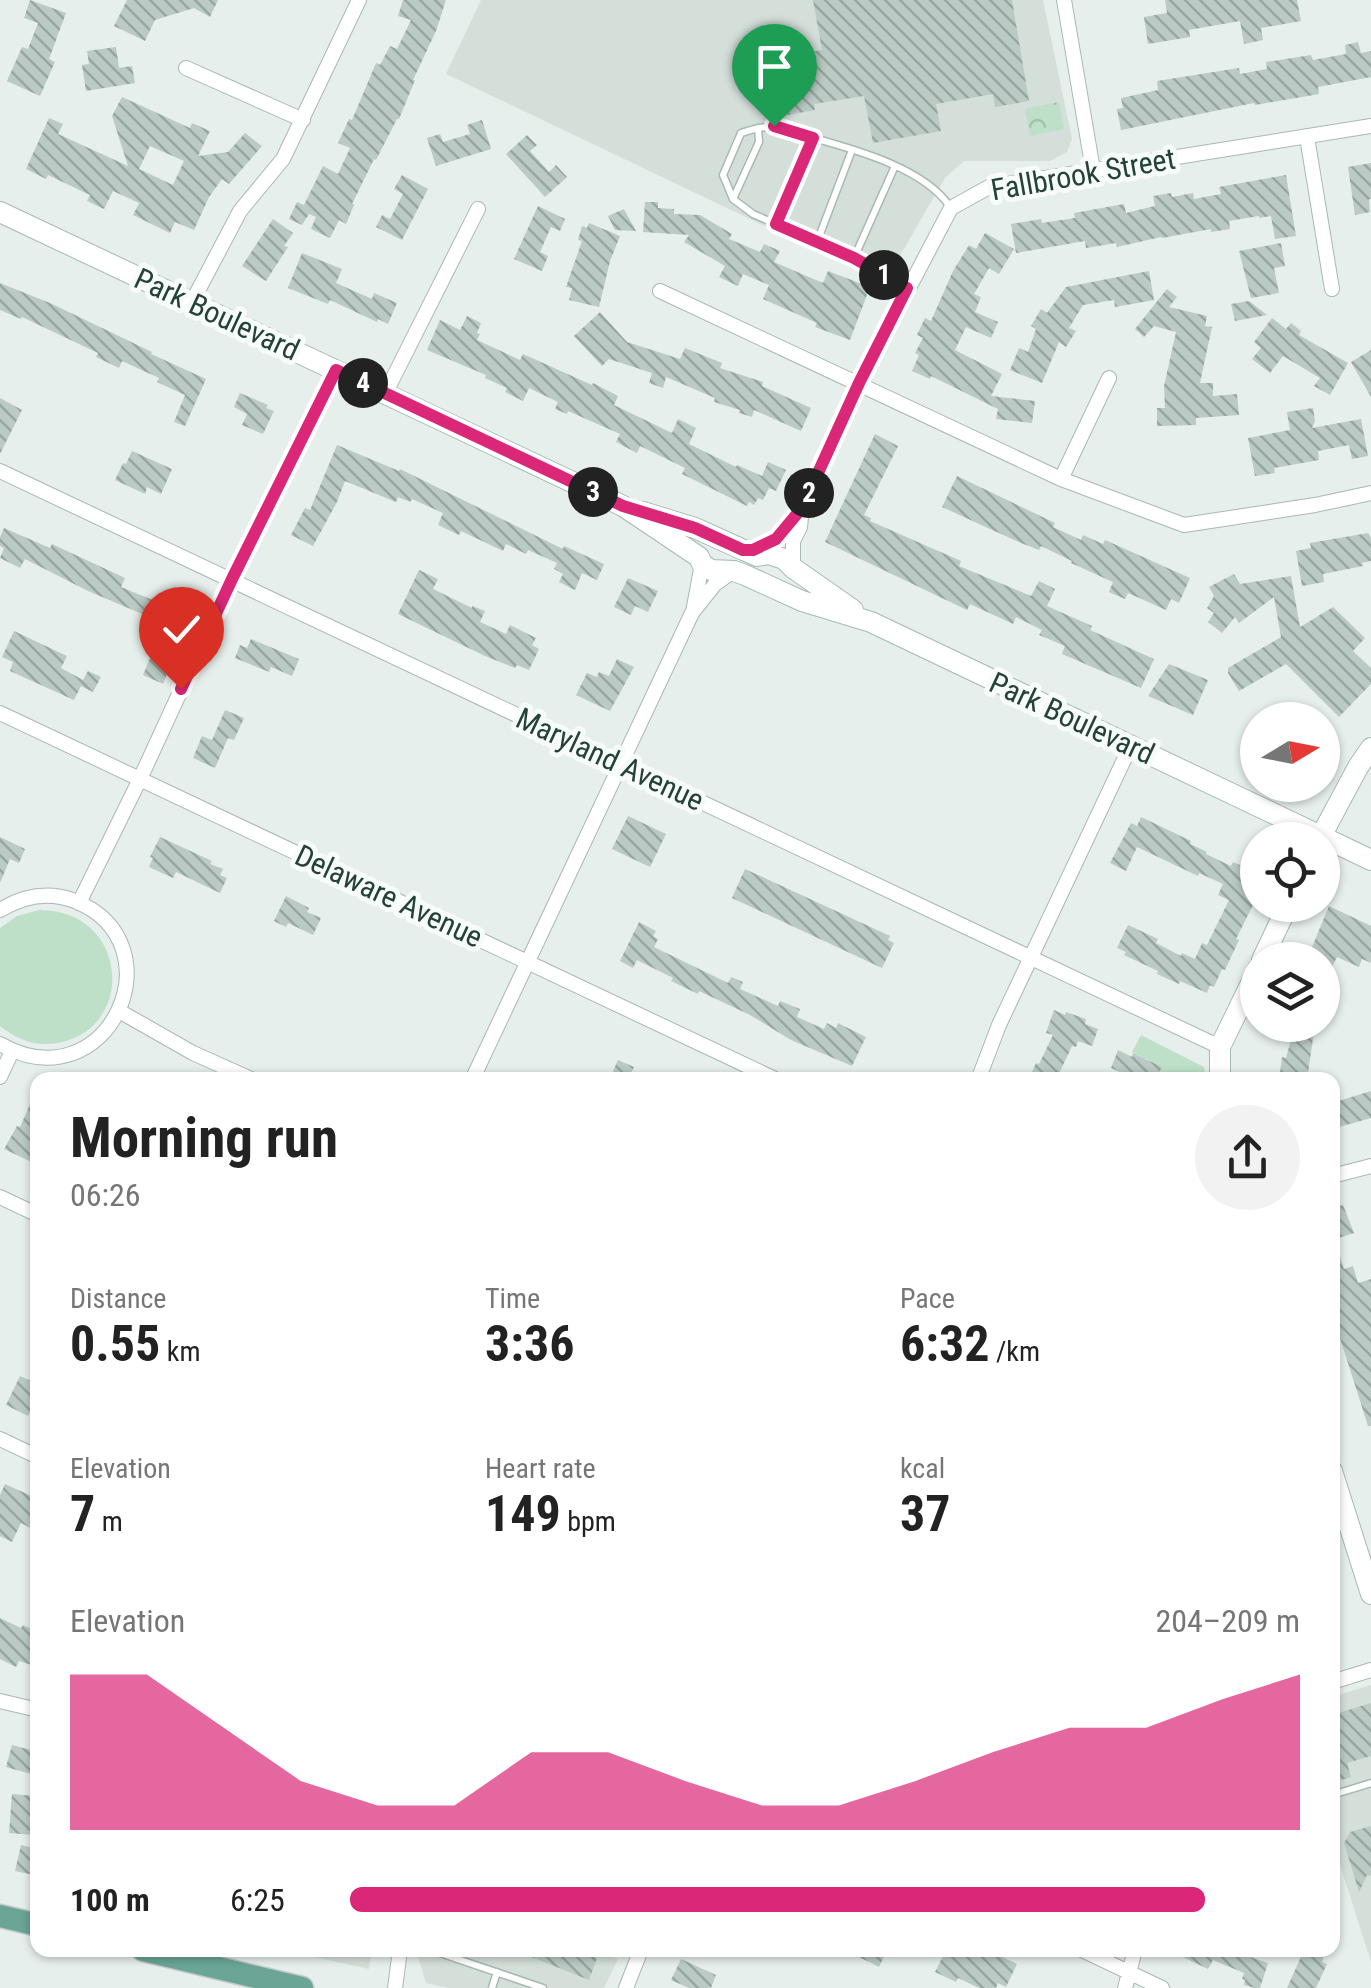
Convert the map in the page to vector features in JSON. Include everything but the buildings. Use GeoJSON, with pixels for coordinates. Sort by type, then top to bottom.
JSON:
{"type":"FeatureCollection","features":[{"type":"Feature","properties":{"kind":"main road"},"geometry":{"type":"LineString","coordinates":[[0,1916],[30,1923]]}},
{"type":"Feature","properties":{"kind":"main road"},"geometry":{"type":"LineString","coordinates":[[172,1957],[302,1988]]}},
{"type":"Feature","properties":{"kind":"street"},"geometry":{"type":"LineString","coordinates":[[192,302],[240,210],[283,158],[360,0]]}},
{"type":"Feature","properties":{"kind":"street"},"geometry":{"type":"LineString","coordinates":[[1064,0],[1094,170]]}},
{"type":"Feature","properties":{"kind":"street"},"geometry":{"type":"LineString","coordinates":[[186,68],[303,120]]}},
{"type":"Feature","properties":{"kind":"street","name":"Fallbrook Street"},"geometry":{"type":"LineString","coordinates":[[802,508],[859,383],[951,208],[989,186],[1371,126]]}},
{"type":"Feature","properties":{"kind":"street"},"geometry":{"type":"LineString","coordinates":[[1307,137],[1332,289]]}},
{"type":"Feature","properties":{"kind":"street"},"geometry":{"type":"LineString","coordinates":[[385,394],[478,209]]}},
{"type":"Feature","properties":{"kind":"street","name":"Park Boulevard"},"geometry":{"type":"LineString","coordinates":[[0,212],[623,506],[711,570],[734,571],[802,601],[871,622],[1287,822]]}},
{"type":"Feature","properties":{"kind":"street"},"geometry":{"type":"LineString","coordinates":[[660,291],[1061,479],[1184,524],[1371,493]]}},
{"type":"Feature","properties":{"kind":"street"},"geometry":{"type":"LineString","coordinates":[[79,903],[336,370]]}},
{"type":"Feature","properties":{"kind":"street"},"geometry":{"type":"LineString","coordinates":[[1061,479],[1109,378]]}},
{"type":"Feature","properties":{"kind":"street","name":"Maryland Avenue"},"geometry":{"type":"LineString","coordinates":[[0,470],[1220,1047]]}},
{"type":"Feature","properties":{"kind":"street"},"geometry":{"type":"LineString","coordinates":[[623,506],[695,528],[756,556],[778,556],[871,622]]}},
{"type":"Feature","properties":{"kind":"street"},"geometry":{"type":"LineString","coordinates":[[743,550],[762,547],[776,539],[802,508]]}},
{"type":"Feature","properties":{"kind":"street"},"geometry":{"type":"LineString","coordinates":[[770,585],[782,584],[793,568],[793,541],[800,527],[802,508]]}},
{"type":"Feature","properties":{"kind":"street"},"geometry":{"type":"LineString","coordinates":[[692,613],[700,548],[711,539],[722,540]]}},
{"type":"Feature","properties":{"kind":"street"},"geometry":{"type":"LineString","coordinates":[[476,1072],[692,613],[715,584],[734,571]]}},
{"type":"Feature","properties":{"kind":"street","name":"Delaware Avenue"},"geometry":{"type":"LineString","coordinates":[[0,713],[760,1072]]}},
{"type":"Feature","properties":{"kind":"street"},"geometry":{"type":"LineString","coordinates":[[981,1072],[999,1024],[1131,745]]}},
{"type":"Feature","properties":{"kind":"street"},"geometry":{"type":"LineString","coordinates":[[1329,822],[1371,748]]}},
{"type":"Feature","properties":{"kind":"street","name":"Park Boulevard"},"geometry":{"type":"LineString","coordinates":[[1340,847],[1371,860]]}},
{"type":"Feature","properties":{"kind":"street"},"geometry":{"type":"LineString","coordinates":[[0,910],[38,896],[66,898],[92,910],[112,930],[124,956],[126,984],[119,1011],[92,1044],[67,1056],[39,1058],[6,1048],[0,1077]]}},
{"type":"Feature","properties":{"kind":"street"},"geometry":{"type":"LineString","coordinates":[[1220,1072],[1220,1047],[1240,1005]]}},
{"type":"Feature","properties":{"kind":"street"},"geometry":{"type":"LineString","coordinates":[[119,1011],[193,1053],[236,1072]]}},
{"type":"Feature","properties":{"kind":"street"},"geometry":{"type":"LineString","coordinates":[[1340,1174],[1371,1166]]}},
{"type":"Feature","properties":{"kind":"street"},"geometry":{"type":"LineString","coordinates":[[0,1197],[30,1211]]}},
{"type":"Feature","properties":{"kind":"street"},"geometry":{"type":"LineString","coordinates":[[0,1439],[30,1453]]}},
{"type":"Feature","properties":{"kind":"street"},"geometry":{"type":"LineString","coordinates":[[1340,1496],[1371,1594]]}},
{"type":"Feature","properties":{"kind":"street"},"geometry":{"type":"LineString","coordinates":[[1340,1680],[1371,1670]]}},
{"type":"Feature","properties":{"kind":"street"},"geometry":{"type":"LineString","coordinates":[[0,1701],[30,1708]]}},
{"type":"Feature","properties":{"kind":"street"},"geometry":{"type":"LineString","coordinates":[[395,1988],[399,1957]]}},
{"type":"Feature","properties":{"kind":"street"},"geometry":{"type":"LineString","coordinates":[[626,1988],[638,1957]]}},
{"type":"Feature","properties":{"kind":"street"},"geometry":{"type":"LineString","coordinates":[[1097,1957],[1162,1988]]}},
{"type":"Feature","properties":{"kind":"street"},"geometry":{"type":"LineString","coordinates":[[1125,1988],[1133,1957]]}},
{"type":"Feature","properties":{"kind":"lane"},"geometry":{"type":"LineString","coordinates":[[907,288],[854,258],[753,214],[733,199],[723,176],[741,133],[774,126],[852,150],[895,166],[942,195],[951,208]]}},
{"type":"Feature","properties":{"kind":"lane"},"geometry":{"type":"LineString","coordinates":[[733,199],[759,142],[758,128]]}},
{"type":"Feature","properties":{"kind":"lane"},"geometry":{"type":"LineString","coordinates":[[776,224],[813,138]]}},
{"type":"Feature","properties":{"kind":"lane"},"geometry":{"type":"LineString","coordinates":[[816,242],[852,150]]}},
{"type":"Feature","properties":{"kind":"lane"},"geometry":{"type":"LineString","coordinates":[[854,258],[895,166]]}},
{"type":"Feature","properties":{"kind":"lane"},"geometry":{"type":"LineString","coordinates":[[1340,1792],[1371,1783]]}},
{"type":"Feature","properties":{"kind":"lane"},"geometry":{"type":"LineString","coordinates":[[452,1957],[543,1988]]}},
{"type":"Feature","properties":{"kind":"lane"},"geometry":{"type":"LineString","coordinates":[[492,1988],[496,1972]]}},
{"type":"Feature","properties":{"kind":"shaded area"},"geometry":{"type":"Polygon","coordinates":[[[481,0],[1043,0],[1072,139],[1067,152],[1050,161],[964,161],[945,178],[884,283],[446,74],[481,0]]]}},
{"type":"Feature","properties":{"kind":"shaded area"},"geometry":{"type":"Polygon","coordinates":[[[1371,1685],[1371,1962],[1340,1865],[1340,1695],[1371,1685]]]}},
{"type":"Feature","properties":{"kind":"shaded area"},"geometry":{"type":"Polygon","coordinates":[[[315,1957],[371,1957],[369,1969],[315,1957]]]}},
{"type":"Feature","properties":{"kind":"shaded area"},"geometry":{"type":"Polygon","coordinates":[[[418,1957],[618,1959],[604,1988],[448,1988],[426,1983],[418,1957]]]}},
{"type":"Feature","properties":{"kind":"green space"},"geometry":{"type":"Polygon","coordinates":[[[1059,102],[1064,129],[1030,136],[1025,110],[1059,102]]]}},
{"type":"Feature","properties":{"kind":"green space"},"geometry":{"type":"Polygon","coordinates":[[[39,910],[69,915],[91,928],[105,948],[112,970],[111,994],[101,1016],[84,1033],[50,1044],[28,1041],[0,1026],[0,928],[17,916],[39,910]]]}},
{"type":"Feature","properties":{"kind":"green space"},"geometry":{"type":"Polygon","coordinates":[[[1141,1035],[1204,1067],[1205,1072],[1160,1072],[1162,1067],[1132,1052],[1141,1035]]]}},
{"type":"Feature","properties":{"kind":"route"},"geometry":{"type":"LineString","coordinates":[[181,689],[336,370],[623,506],[695,528],[743,550],[762,547],[776,539],[802,508],[907,288],[854,258],[776,224],[813,138],[774,126]]}}]}
